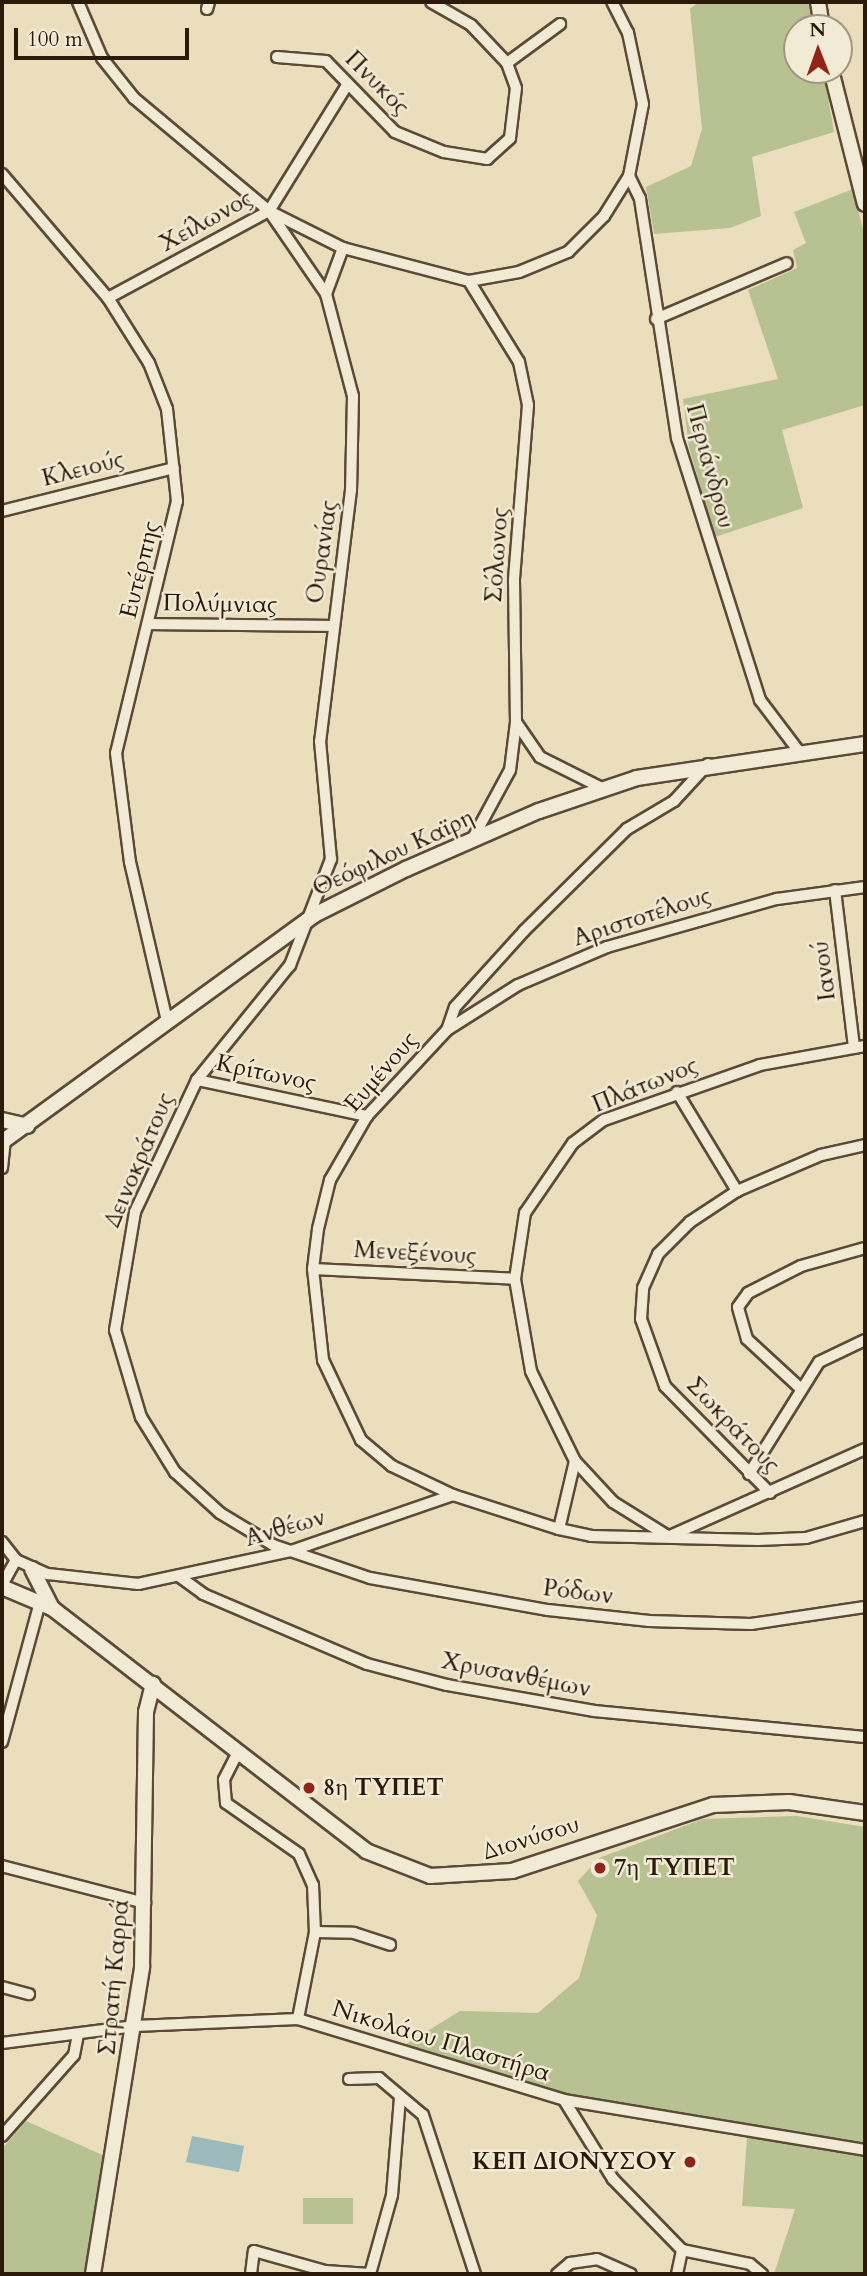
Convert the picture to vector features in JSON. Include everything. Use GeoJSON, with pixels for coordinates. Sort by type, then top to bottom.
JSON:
{"type":"FeatureCollection","features":[{"type":"Feature","properties":{"kind":"street"},"geometry":{"type":"LineString","coordinates":[[78,2],[102,58],[134,98],[270,211],[343,248],[469,281],[519,272],[568,252],[604,216],[629,176],[643,104],[628,33],[612,2]]}},
{"type":"Feature","properties":{"kind":"street","name":"Πνυκός"},"geometry":{"type":"LineString","coordinates":[[277,57],[326,61],[346,87],[395,132],[444,152],[487,159],[504,149],[517,117],[518,97],[507,63],[471,25],[431,2]]}},
{"type":"Feature","properties":{"kind":"street"},"geometry":{"type":"LineString","coordinates":[[507,63],[560,24]]}},
{"type":"Feature","properties":{"kind":"street"},"geometry":{"type":"LineString","coordinates":[[835,84],[865,204]]}},
{"type":"Feature","properties":{"kind":"street","name":"Χείλωνος"},"geometry":{"type":"LineString","coordinates":[[108,298],[270,211],[346,87]]}},
{"type":"Feature","properties":{"kind":"street","name":"Ευτέρπης"},"geometry":{"type":"LineString","coordinates":[[2,174],[108,298],[149,363],[167,410],[174,468],[170,545],[116,753],[130,863],[167,1021]]}},
{"type":"Feature","properties":{"kind":"street","name":"Περιάνδρου"},"geometry":{"type":"LineString","coordinates":[[629,176],[640,200],[656,319],[677,438],[721,584],[760,700],[799,750]]}},
{"type":"Feature","properties":{"kind":"street","name":"Ουρανίας"},"geometry":{"type":"LineString","coordinates":[[270,211],[327,294],[353,396],[351,490],[320,741],[333,836],[314,915]]}},
{"type":"Feature","properties":{"kind":"street"},"geometry":{"type":"LineString","coordinates":[[327,294],[343,248]]}},
{"type":"Feature","properties":{"kind":"street"},"geometry":{"type":"LineString","coordinates":[[656,319],[787,263]]}},
{"type":"Feature","properties":{"kind":"street","name":"Σόλωνος"},"geometry":{"type":"LineString","coordinates":[[469,281],[519,362],[528,405],[514,580],[516,722],[510,769],[472,840]]}},
{"type":"Feature","properties":{"kind":"street","name":"Κλειούς"},"geometry":{"type":"LineString","coordinates":[[2,511],[174,468]]}},
{"type":"Feature","properties":{"kind":"street","name":"Πολύμνιας"},"geometry":{"type":"LineString","coordinates":[[149,624],[333,626]]}},
{"type":"Feature","properties":{"kind":"street"},"geometry":{"type":"LineString","coordinates":[[516,722],[540,757],[602,788]]}},
{"type":"Feature","properties":{"kind":"street","name":"Θεόφιλου Καϊρη"},"geometry":{"type":"LineString","coordinates":[[3,1141],[314,915],[472,840],[602,788],[708,764],[799,750],[865,744]]}},
{"type":"Feature","properties":{"kind":"street","name":"Ευμένους"},"geometry":{"type":"LineString","coordinates":[[453,1495],[392,1466],[361,1440],[340,1406],[323,1360],[313,1269],[330,1180],[367,1116],[447,1030],[455,1007],[524,931],[627,830],[674,801],[705,775],[708,764]]}},
{"type":"Feature","properties":{"kind":"street","name":"Αριστοτέλους"},"geometry":{"type":"LineString","coordinates":[[447,1030],[518,985],[607,947],[689,920],[835,890],[865,887]]}},
{"type":"Feature","properties":{"kind":"street","name":"Ιανού"},"geometry":{"type":"LineString","coordinates":[[835,890],[860,1047]]}},
{"type":"Feature","properties":{"kind":"street","name":"Δεινοκράτους"},"geometry":{"type":"LineString","coordinates":[[291,1551],[246,1531],[175,1472],[147,1431],[120,1358],[116,1313],[129,1230],[197,1080],[278,983],[314,915]]}},
{"type":"Feature","properties":{"kind":"street","name":"Πλάτωνος"},"geometry":{"type":"LineString","coordinates":[[668,1537],[612,1502],[575,1461],[531,1371],[514,1279],[524,1213],[573,1143],[604,1120],[677,1092],[760,1065],[860,1047]]}},
{"type":"Feature","properties":{"kind":"street","name":"Κρίτωνος"},"geometry":{"type":"LineString","coordinates":[[197,1080],[367,1116]]}},
{"type":"Feature","properties":{"kind":"street"},"geometry":{"type":"LineString","coordinates":[[677,1092],[737,1191]]}},
{"type":"Feature","properties":{"kind":"street"},"geometry":{"type":"LineString","coordinates":[[2,1120],[27,1126]]}},
{"type":"Feature","properties":{"kind":"street"},"geometry":{"type":"LineString","coordinates":[[2,1168],[3,1141]]}},
{"type":"Feature","properties":{"kind":"street","name":"Σωκράτους"},"geometry":{"type":"LineString","coordinates":[[771,1493],[749,1474],[665,1386],[641,1319],[643,1288],[658,1254],[737,1191],[821,1155],[865,1145]]}},
{"type":"Feature","properties":{"kind":"street"},"geometry":{"type":"LineString","coordinates":[[799,1387],[747,1339],[738,1307],[748,1293],[802,1266],[865,1248]]}},
{"type":"Feature","properties":{"kind":"street","name":"Μενεξένους"},"geometry":{"type":"LineString","coordinates":[[313,1269],[514,1279]]}},
{"type":"Feature","properties":{"kind":"street"},"geometry":{"type":"LineString","coordinates":[[749,1474],[799,1387],[820,1362],[865,1340]]}},
{"type":"Feature","properties":{"kind":"street"},"geometry":{"type":"LineString","coordinates":[[668,1537],[865,1449]]}},
{"type":"Feature","properties":{"kind":"street"},"geometry":{"type":"LineString","coordinates":[[559,1529],[575,1461]]}},
{"type":"Feature","properties":{"kind":"street"},"geometry":{"type":"LineString","coordinates":[[453,1495],[559,1529],[668,1537],[806,1538],[865,1521]]}},
{"type":"Feature","properties":{"kind":"street","name":"Ανθέων"},"geometry":{"type":"LineString","coordinates":[[16,1560],[33,1569],[122,1585],[180,1577],[291,1551],[453,1495]]}},
{"type":"Feature","properties":{"kind":"street"},"geometry":{"type":"LineString","coordinates":[[2,1542],[16,1560],[2,1586]]}},
{"type":"Feature","properties":{"kind":"street","name":"Ρόδων"},"geometry":{"type":"LineString","coordinates":[[291,1551],[370,1578],[624,1618],[751,1624],[865,1607]]}},
{"type":"Feature","properties":{"kind":"street"},"geometry":{"type":"LineString","coordinates":[[2,1742],[46,1605],[33,1569]]}},
{"type":"Feature","properties":{"kind":"street","name":"Χρυσανθέμων"},"geometry":{"type":"LineString","coordinates":[[180,1577],[203,1594],[367,1664],[447,1685],[594,1711],[865,1737]]}},
{"type":"Feature","properties":{"kind":"street","name":"Διονύσου"},"geometry":{"type":"LineString","coordinates":[[2,1586],[46,1605],[153,1684],[237,1754],[366,1851],[398,1867],[455,1879],[512,1871],[695,1808],[789,1802],[865,1814]]}},
{"type":"Feature","properties":{"kind":"street","name":"Στρατή Καρρά"},"geometry":{"type":"LineString","coordinates":[[93,2274],[135,2026],[145,1903],[146,1712],[153,1684]]}},
{"type":"Feature","properties":{"kind":"street"},"geometry":{"type":"LineString","coordinates":[[237,1754],[224,1780],[226,1803],[299,1854],[313,1885],[315,1932],[298,2019]]}},
{"type":"Feature","properties":{"kind":"street"},"geometry":{"type":"LineString","coordinates":[[2,1866],[145,1903]]}},
{"type":"Feature","properties":{"kind":"street"},"geometry":{"type":"LineString","coordinates":[[315,1932],[354,1933],[390,1945]]}},
{"type":"Feature","properties":{"kind":"street"},"geometry":{"type":"LineString","coordinates":[[2,1987],[29,1994]]}},
{"type":"Feature","properties":{"kind":"street","name":"Νικολάου Πλαστήρα"},"geometry":{"type":"LineString","coordinates":[[2,2043],[135,2026],[298,2019],[564,2100],[865,2150]]}},
{"type":"Feature","properties":{"kind":"street"},"geometry":{"type":"LineString","coordinates":[[2,2136],[74,2055],[79,2034]]}},
{"type":"Feature","properties":{"kind":"street"},"geometry":{"type":"LineString","coordinates":[[349,2079],[379,2078],[423,2115],[434,2138],[475,2274]]}},
{"type":"Feature","properties":{"kind":"street"},"geometry":{"type":"LineString","coordinates":[[251,2274],[254,2251],[324,2273],[370,2274],[392,2195],[400,2097]]}},
{"type":"Feature","properties":{"kind":"street"},"geometry":{"type":"LineString","coordinates":[[564,2100],[613,2179],[682,2249],[756,2266],[762,2274]]}},
{"type":"Feature","properties":{"kind":"street"},"geometry":{"type":"LineString","coordinates":[[677,2274],[682,2249]]}},
{"type":"Feature","properties":{"kind":"street"},"geometry":{"type":"LineString","coordinates":[[557,2274],[570,2263],[597,2259],[631,2274]]}},
{"type":"Feature","properties":{"kind":"green space"},"geometry":{"type":"Polygon","coordinates":[[[699,2],[812,2],[814,14],[783,14],[783,84],[825,84],[834,132],[752,157],[761,216],[730,228],[654,234],[646,187],[691,166],[702,129],[690,9],[699,2]]]}},
{"type":"Feature","properties":{"kind":"green space"},"geometry":{"type":"Polygon","coordinates":[[[853,189],[865,237],[865,405],[782,430],[803,508],[715,537],[689,447],[683,399],[778,379],[748,290],[797,268],[793,250],[806,243],[794,212],[853,189]]]}},
{"type":"Feature","properties":{"kind":"green space"},"geometry":{"type":"Polygon","coordinates":[[[797,1816],[865,1827],[865,2274],[774,2274],[795,2209],[742,2206],[748,2125],[569,2094],[403,2046],[460,2011],[538,2013],[579,1978],[597,1915],[578,1881],[599,1858],[703,1819],[797,1816]]]}},
{"type":"Feature","properties":{"kind":"green space"},"geometry":{"type":"Polygon","coordinates":[[[26,2121],[107,2157],[88,2274],[2,2274],[2,2149],[26,2121]]]}},
{"type":"Feature","properties":{"kind":"green space"},"geometry":{"type":"Polygon","coordinates":[[[303,2198],[353,2198],[353,2224],[303,2224],[303,2198]]]}},
{"type":"Feature","properties":{"kind":"water"},"geometry":{"type":"Polygon","coordinates":[[[192,2136],[244,2146],[239,2172],[186,2162],[192,2136]]]}},
{"type":"Feature","properties":{"kind":"place","name":"8η ΤΥΠΕΤ"},"geometry":{"type":"Point","coordinates":[309,1788]}},
{"type":"Feature","properties":{"kind":"place","name":"7η ΤΥΠΕΤ"},"geometry":{"type":"Point","coordinates":[600,1868]}},
{"type":"Feature","properties":{"kind":"place","name":"ΚΕΠ ΔΙΟΝΥΣΟΥ"},"geometry":{"type":"Point","coordinates":[690,2162]}}]}
